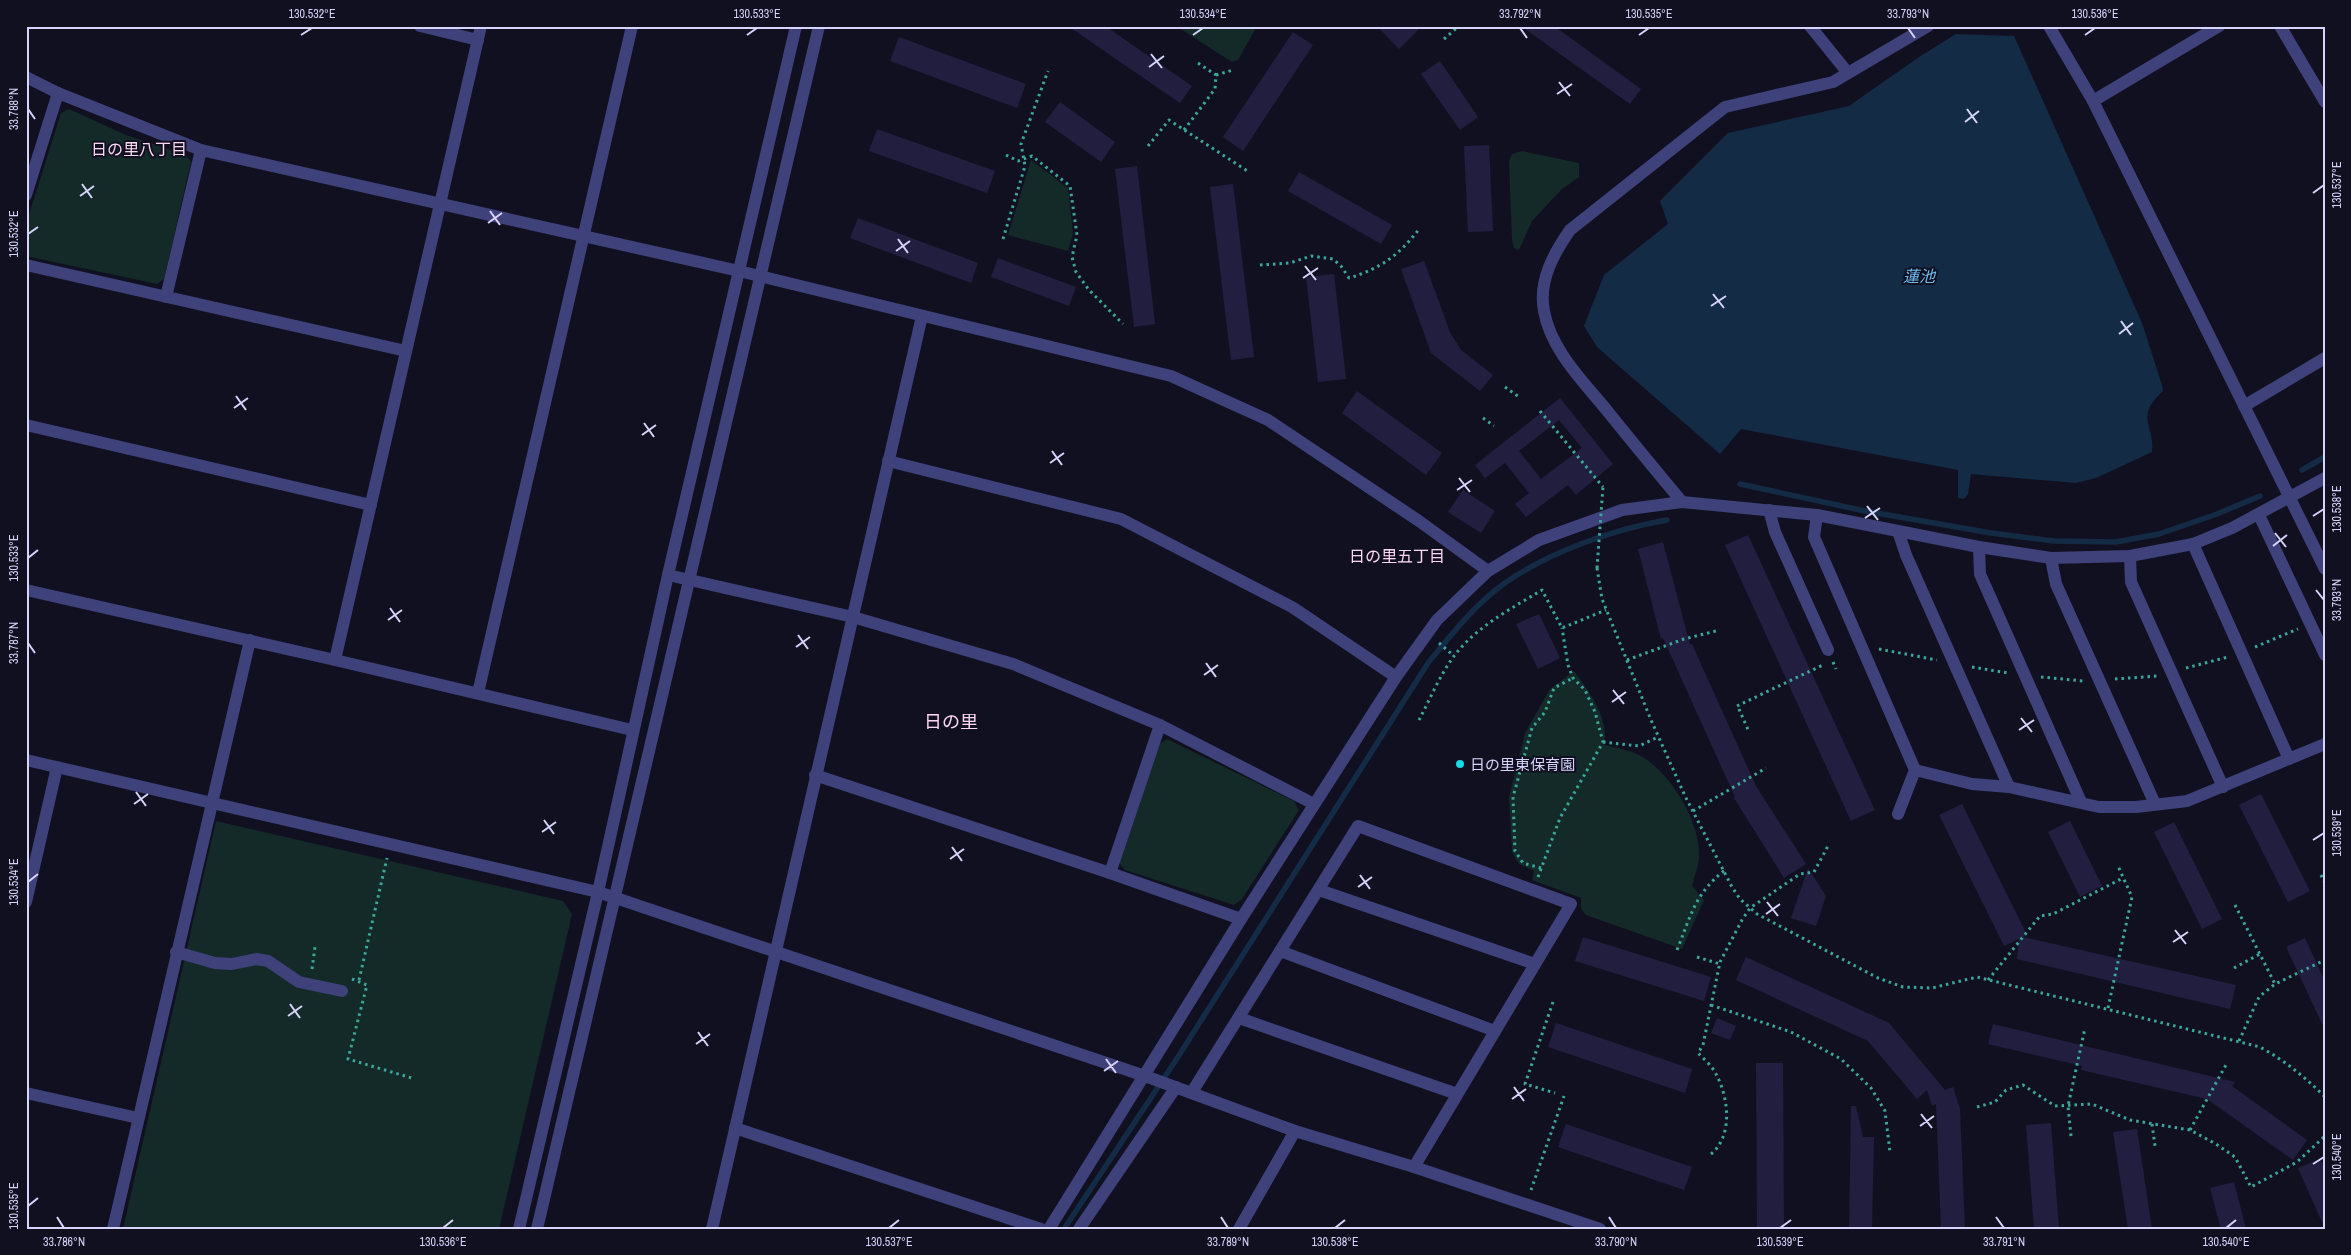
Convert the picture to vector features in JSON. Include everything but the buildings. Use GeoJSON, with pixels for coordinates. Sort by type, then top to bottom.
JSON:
{"type":"FeatureCollection","features":[{"type":"Feature","properties":{"kind":"street"},"geometry":{"type":"LineString","coordinates":[[420,26],[478,40]]}},
{"type":"Feature","properties":{"kind":"street"},"geometry":{"type":"LineString","coordinates":[[336,660],[481,26]]}},
{"type":"Feature","properties":{"kind":"street"},"geometry":{"type":"LineString","coordinates":[[478,693],[632,26]]}},
{"type":"Feature","properties":{"kind":"street"},"geometry":{"type":"LineString","coordinates":[[519,1229],[598,892],[632,730],[796,26]]}},
{"type":"Feature","properties":{"kind":"street"},"geometry":{"type":"LineString","coordinates":[[537,1229],[819,26]]}},
{"type":"Feature","properties":{"kind":"street"},"geometry":{"type":"LineString","coordinates":[[1810,26],[1848,73]]}},
{"type":"Feature","properties":{"kind":"street"},"geometry":{"type":"LineString","coordinates":[[1682,502],[1575,371],[1554,341],[1543,311],[1544,283],[1554,254],[1570,230],[1725,106],[1833,82],[1928,26]]}},
{"type":"Feature","properties":{"kind":"street"},"geometry":{"type":"LineString","coordinates":[[2049,26],[2093,101],[2325,569]]}},
{"type":"Feature","properties":{"kind":"street"},"geometry":{"type":"LineString","coordinates":[[2093,101],[2218,26]]}},
{"type":"Feature","properties":{"kind":"street"},"geometry":{"type":"LineString","coordinates":[[2280,26],[2325,102]]}},
{"type":"Feature","properties":{"kind":"street"},"geometry":{"type":"LineString","coordinates":[[26,76],[58,93],[200,150],[739,271],[1171,376],[1268,420],[1419,521],[1488,571]]}},
{"type":"Feature","properties":{"kind":"street"},"geometry":{"type":"LineString","coordinates":[[26,195],[58,93]]}},
{"type":"Feature","properties":{"kind":"street"},"geometry":{"type":"LineString","coordinates":[[166,297],[200,150]]}},
{"type":"Feature","properties":{"kind":"street"},"geometry":{"type":"LineString","coordinates":[[26,265],[406,351]]}},
{"type":"Feature","properties":{"kind":"street"},"geometry":{"type":"LineString","coordinates":[[712,1229],[922,316]]}},
{"type":"Feature","properties":{"kind":"street"},"geometry":{"type":"LineString","coordinates":[[2244,406],[2325,358]]}},
{"type":"Feature","properties":{"kind":"street"},"geometry":{"type":"LineString","coordinates":[[26,425],[370,506]]}},
{"type":"Feature","properties":{"kind":"street"},"geometry":{"type":"LineString","coordinates":[[888,461],[1122,519],[1292,606],[1396,677]]}},
{"type":"Feature","properties":{"kind":"street"},"geometry":{"type":"LineString","coordinates":[[1049,1229],[1241,919],[1396,677],[1437,620],[1488,571],[1539,540],[1622,510],[1682,502],[1817,515],[1979,547],[2051,558],[2130,556],[2193,544],[2259,515],[2325,478]]}},
{"type":"Feature","properties":{"kind":"street"},"geometry":{"type":"LineString","coordinates":[[1769,510],[1775,532],[1830,656]]}},
{"type":"Feature","properties":{"kind":"street"},"geometry":{"type":"LineString","coordinates":[[1817,515],[1814,537],[1915,770],[1898,814]]}},
{"type":"Feature","properties":{"kind":"street"},"geometry":{"type":"LineString","coordinates":[[2259,515],[2325,655]]}},
{"type":"Feature","properties":{"kind":"street"},"geometry":{"type":"LineString","coordinates":[[1898,530],[1906,555],[2009,787]]}},
{"type":"Feature","properties":{"kind":"street"},"geometry":{"type":"LineString","coordinates":[[2193,544],[2289,759]]}},
{"type":"Feature","properties":{"kind":"street"},"geometry":{"type":"LineString","coordinates":[[1979,547],[1980,574],[2081,802]]}},
{"type":"Feature","properties":{"kind":"street"},"geometry":{"type":"LineString","coordinates":[[2130,556],[2131,582],[2223,786]]}},
{"type":"Feature","properties":{"kind":"street"},"geometry":{"type":"LineString","coordinates":[[2051,558],[2056,584],[2155,804]]}},
{"type":"Feature","properties":{"kind":"street"},"geometry":{"type":"LineString","coordinates":[[668,574],[853,617],[1013,664],[1160,725],[1314,804]]}},
{"type":"Feature","properties":{"kind":"street"},"geometry":{"type":"LineString","coordinates":[[26,590],[250,640],[632,730]]}},
{"type":"Feature","properties":{"kind":"street"},"geometry":{"type":"LineString","coordinates":[[113,1229],[250,640]]}},
{"type":"Feature","properties":{"kind":"street"},"geometry":{"type":"LineString","coordinates":[[1110,873],[1160,725]]}},
{"type":"Feature","properties":{"kind":"street"},"geometry":{"type":"LineString","coordinates":[[1915,770],[1972,784],[2009,787],[2098,807],[2155,804],[2187,801],[2325,744]]}},
{"type":"Feature","properties":{"kind":"street"},"geometry":{"type":"LineString","coordinates":[[26,760],[598,892],[1192,1092],[1295,1131],[1414,1167],[1600,1229]]}},
{"type":"Feature","properties":{"kind":"street"},"geometry":{"type":"LineString","coordinates":[[26,902],[57,766]]}},
{"type":"Feature","properties":{"kind":"street"},"geometry":{"type":"LineString","coordinates":[[815,775],[1110,873],[1241,919]]}},
{"type":"Feature","properties":{"kind":"street"},"geometry":{"type":"LineString","coordinates":[[1192,1092],[1358,826],[1571,904],[1414,1167]]}},
{"type":"Feature","properties":{"kind":"street"},"geometry":{"type":"LineString","coordinates":[[1319,890],[1535,964]]}},
{"type":"Feature","properties":{"kind":"street"},"geometry":{"type":"LineString","coordinates":[[176,952],[215,963],[232,964],[256,959],[268,961],[299,982],[342,991]]}},
{"type":"Feature","properties":{"kind":"street"},"geometry":{"type":"LineString","coordinates":[[1280,952],[1495,1031]]}},
{"type":"Feature","properties":{"kind":"street"},"geometry":{"type":"LineString","coordinates":[[1239,1018],[1457,1094]]}},
{"type":"Feature","properties":{"kind":"street"},"geometry":{"type":"LineString","coordinates":[[1080,1229],[1176,1087]]}},
{"type":"Feature","properties":{"kind":"street"},"geometry":{"type":"LineString","coordinates":[[26,1093],[138,1118]]}},
{"type":"Feature","properties":{"kind":"street"},"geometry":{"type":"LineString","coordinates":[[734,1128],[1041,1229]]}},
{"type":"Feature","properties":{"kind":"street"},"geometry":{"type":"LineString","coordinates":[[1239,1229],[1295,1131]]}},
{"type":"Feature","properties":{"kind":"path"},"geometry":{"type":"LineString","coordinates":[[1444,39],[1459,26]]}},
{"type":"Feature","properties":{"kind":"path"},"geometry":{"type":"LineString","coordinates":[[1195,61],[1216,75]]}},
{"type":"Feature","properties":{"kind":"path"},"geometry":{"type":"LineString","coordinates":[[1216,75],[1233,70]]}},
{"type":"Feature","properties":{"kind":"path"},"geometry":{"type":"LineString","coordinates":[[1003,239],[1025,166],[1021,144],[1048,71]]}},
{"type":"Feature","properties":{"kind":"path"},"geometry":{"type":"LineString","coordinates":[[1184,130],[1215,89],[1216,75]]}},
{"type":"Feature","properties":{"kind":"path"},"geometry":{"type":"LineString","coordinates":[[1148,146],[1169,120],[1249,172]]}},
{"type":"Feature","properties":{"kind":"path"},"geometry":{"type":"LineString","coordinates":[[1006,156],[1018,161],[1032,156],[1070,186],[1077,235],[1072,257],[1076,272],[1089,290],[1124,324]]}},
{"type":"Feature","properties":{"kind":"path"},"geometry":{"type":"LineString","coordinates":[[1260,264],[1290,263],[1311,256],[1333,259],[1341,266],[1349,278],[1378,268],[1408,245],[1420,228]]}},
{"type":"Feature","properties":{"kind":"path"},"geometry":{"type":"LineString","coordinates":[[1505,387],[1519,398]]}},
{"type":"Feature","properties":{"kind":"path"},"geometry":{"type":"LineString","coordinates":[[1540,411],[1603,487],[1597,568],[1602,599],[1658,737],[1693,811],[1732,887],[1750,908],[1765,918],[1870,974],[1903,987],[1932,988],[1977,977],[2239,1041],[2260,1047],[2273,1055],[2308,1080],[2325,1096]]}},
{"type":"Feature","properties":{"kind":"path"},"geometry":{"type":"LineString","coordinates":[[1483,418],[1494,426]]}},
{"type":"Feature","properties":{"kind":"path"},"geometry":{"type":"LineString","coordinates":[[1418,720],[1454,656],[1477,634],[1504,613],[1542,590],[1562,628],[1565,655],[1573,678],[1584,690],[1592,705],[1600,725],[1603,742],[1560,818],[1533,890]]}},
{"type":"Feature","properties":{"kind":"path"},"geometry":{"type":"LineString","coordinates":[[1562,628],[1606,610]]}},
{"type":"Feature","properties":{"kind":"path"},"geometry":{"type":"LineString","coordinates":[[1627,660],[1684,639],[1716,631]]}},
{"type":"Feature","properties":{"kind":"path"},"geometry":{"type":"LineString","coordinates":[[1861,646],[2026,676],[2100,681],[2154,677],[2172,672]]}},
{"type":"Feature","properties":{"kind":"path"},"geometry":{"type":"LineString","coordinates":[[1749,732],[1738,707],[1830,656]]}},
{"type":"Feature","properties":{"kind":"path"},"geometry":{"type":"LineString","coordinates":[[1542,868],[1523,863],[1514,851],[1513,797],[1532,728],[1545,712],[1554,688],[1573,678]]}},
{"type":"Feature","properties":{"kind":"path"},"geometry":{"type":"LineString","coordinates":[[1603,742],[1639,746],[1658,737]]}},
{"type":"Feature","properties":{"kind":"path"},"geometry":{"type":"LineString","coordinates":[[1693,811],[1766,768]]}},
{"type":"Feature","properties":{"kind":"path"},"geometry":{"type":"LineString","coordinates":[[359,980],[390,845]]}},
{"type":"Feature","properties":{"kind":"path"},"geometry":{"type":"LineString","coordinates":[[1711,1154],[1718,1148],[1725,1137],[1724,1096],[1716,1074],[1698,1053],[1703,1045],[1720,964],[1750,908],[1800,874],[1814,872],[1828,846]]}},
{"type":"Feature","properties":{"kind":"path"},"geometry":{"type":"LineString","coordinates":[[2108,1008],[2132,897],[2118,866]]}},
{"type":"Feature","properties":{"kind":"path"},"geometry":{"type":"LineString","coordinates":[[1677,950],[1700,895],[1709,882],[1724,871]]}},
{"type":"Feature","properties":{"kind":"path"},"geometry":{"type":"LineString","coordinates":[[2321,875],[2325,883]]}},
{"type":"Feature","properties":{"kind":"path"},"geometry":{"type":"LineString","coordinates":[[1988,980],[2040,916],[2054,914],[2123,878]]}},
{"type":"Feature","properties":{"kind":"path"},"geometry":{"type":"LineString","coordinates":[[2235,906],[2275,984]]}},
{"type":"Feature","properties":{"kind":"path"},"geometry":{"type":"LineString","coordinates":[[315,947],[312,971],[321,973]]}},
{"type":"Feature","properties":{"kind":"path"},"geometry":{"type":"LineString","coordinates":[[2234,968],[2260,954]]}},
{"type":"Feature","properties":{"kind":"path"},"geometry":{"type":"LineString","coordinates":[[1697,957],[1720,964]]}},
{"type":"Feature","properties":{"kind":"path"},"geometry":{"type":"LineString","coordinates":[[2239,1041],[2259,997],[2275,984],[2325,960]]}},
{"type":"Feature","properties":{"kind":"path"},"geometry":{"type":"LineString","coordinates":[[349,978],[359,980],[367,985],[348,1058],[415,1079]]}},
{"type":"Feature","properties":{"kind":"path"},"geometry":{"type":"LineString","coordinates":[[1553,1002],[1525,1084],[1555,1093]]}},
{"type":"Feature","properties":{"kind":"path"},"geometry":{"type":"LineString","coordinates":[[1711,1005],[1791,1032],[1841,1059],[1872,1088],[1885,1111],[1890,1152]]}},
{"type":"Feature","properties":{"kind":"path"},"geometry":{"type":"LineString","coordinates":[[2071,1136],[2068,1106],[2085,1028]]}},
{"type":"Feature","properties":{"kind":"path"},"geometry":{"type":"LineString","coordinates":[[2190,1130],[2227,1063]]}},
{"type":"Feature","properties":{"kind":"path"},"geometry":{"type":"LineString","coordinates":[[1977,1107],[1994,1102],[2006,1090],[2023,1085],[2055,1106],[2068,1106],[2080,1103],[2092,1104],[2130,1120],[2190,1130],[2235,1157],[2251,1187],[2297,1162],[2325,1136]]}},
{"type":"Feature","properties":{"kind":"path"},"geometry":{"type":"LineString","coordinates":[[1526,1204],[1564,1096]]}},
{"type":"Feature","properties":{"kind":"path"},"geometry":{"type":"LineString","coordinates":[[2152,1124],[2155,1146]]}},
{"type":"Feature","properties":{"kind":"green space"},"geometry":{"type":"Polygon","coordinates":[[[1176,26],[1257,26],[1238,60],[1232,62],[1176,26]]]}},
{"type":"Feature","properties":{"kind":"green space"},"geometry":{"type":"Polygon","coordinates":[[[69,109],[126,135],[186,155],[191,162],[164,279],[157,284],[26,256],[26,224],[61,113],[69,109]]]}},
{"type":"Feature","properties":{"kind":"green space"},"geometry":{"type":"Polygon","coordinates":[[[1522,151],[1579,163],[1579,177],[1561,190],[1532,221],[1519,250],[1514,248],[1512,240],[1509,161],[1512,154],[1522,151]]]}},
{"type":"Feature","properties":{"kind":"green space"},"geometry":{"type":"Polygon","coordinates":[[[1031,160],[1068,188],[1073,234],[1068,251],[1008,235],[1031,160]]]}},
{"type":"Feature","properties":{"kind":"green space"},"geometry":{"type":"Polygon","coordinates":[[[1574,671],[1597,706],[1604,726],[1604,745],[1623,749],[1641,756],[1663,774],[1682,800],[1695,829],[1699,856],[1692,886],[1704,900],[1682,949],[1586,915],[1581,909],[1581,898],[1532,880],[1534,871],[1519,864],[1512,852],[1509,797],[1525,733],[1550,689],[1574,671]]]}},
{"type":"Feature","properties":{"kind":"green space"},"geometry":{"type":"Polygon","coordinates":[[[1167,739],[1294,801],[1299,810],[1242,899],[1234,905],[1125,870],[1119,863],[1158,745],[1167,739]]]}},
{"type":"Feature","properties":{"kind":"green space"},"geometry":{"type":"Polygon","coordinates":[[[216,821],[563,901],[572,914],[499,1229],[123,1229],[216,821]]]}},
{"type":"Feature","properties":{"kind":"water","name":"蓮池"},"geometry":{"type":"Polygon","coordinates":[[[1956,34],[2014,36],[2142,323],[2163,391],[2149,408],[2148,421],[2152,452],[2096,478],[2076,483],[1971,474],[1968,494],[1964,499],[1958,498],[1958,470],[1741,429],[1720,454],[1597,347],[1584,326],[1604,275],[1668,224],[1660,201],[1728,133],[1849,106],[1919,57],[1956,34]]]}},
{"type":"Feature","properties":{"kind":"waterway"},"geometry":{"type":"LineString","coordinates":[[2302,470],[2325,457]]}},
{"type":"Feature","properties":{"kind":"waterway"},"geometry":{"type":"LineString","coordinates":[[1740,484],[1865,511],[1991,533],[2054,541],[2116,542],[2159,534],[2217,514],[2260,496]]}},
{"type":"Feature","properties":{"kind":"waterway"},"geometry":{"type":"LineString","coordinates":[[1064,1229],[1176,1060],[1428,663],[1455,631],[1494,591],[1541,561],[1604,536],[1667,520]]}},
{"type":"Feature","properties":{"kind":"place","name":"日の里東保育園"},"geometry":{"type":"Point","coordinates":[1460,764]}},
{"type":"Feature","properties":{"kind":"district","name":"日の里八丁目"},"geometry":{"type":"Point","coordinates":[139,149]}},
{"type":"Feature","properties":{"kind":"district","name":"日の里五丁目"},"geometry":{"type":"Point","coordinates":[1397,556]}},
{"type":"Feature","properties":{"kind":"district","name":"日の里"},"geometry":{"type":"Point","coordinates":[951,721]}}]}
